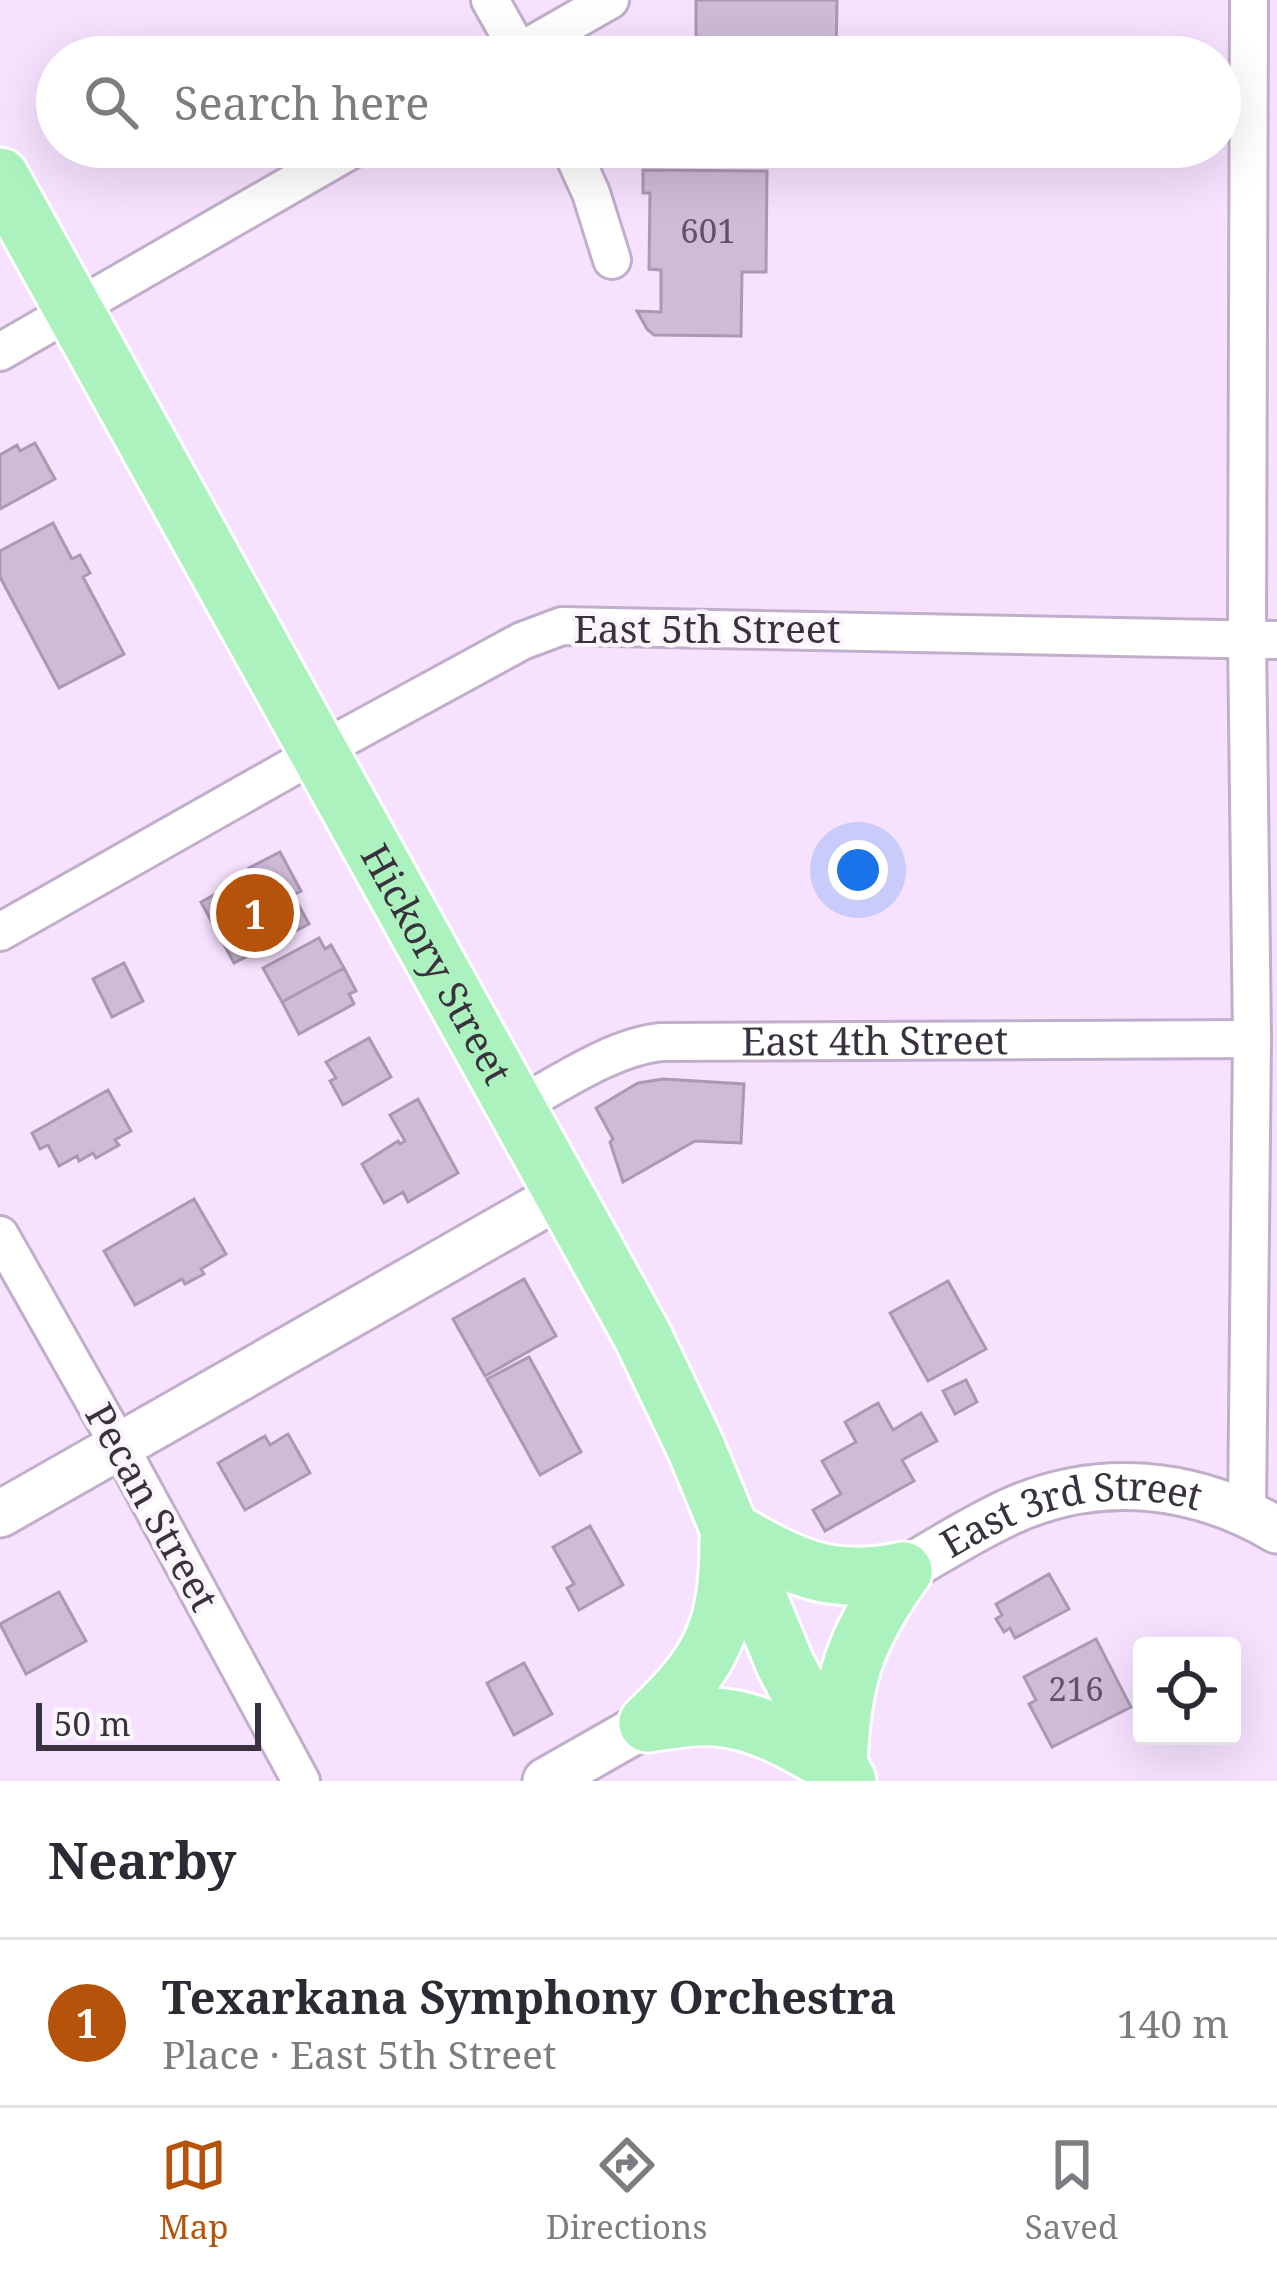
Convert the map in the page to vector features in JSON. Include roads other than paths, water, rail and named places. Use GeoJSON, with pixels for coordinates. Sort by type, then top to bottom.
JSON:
{"type":"FeatureCollection","features":[{"type":"Feature","properties":{"kind":"main road","name":"Hickory Street"},"geometry":{"type":"LineString","coordinates":[[0,178],[662,1376],[785,1664],[843,1774]]}},
{"type":"Feature","properties":{"kind":"main road"},"geometry":{"type":"LineString","coordinates":[[648,1723],[684,1689],[713,1643],[726,1591],[729,1530],[783,1559],[824,1574],[872,1577],[903,1571]]}},
{"type":"Feature","properties":{"kind":"main road"},"geometry":{"type":"LineString","coordinates":[[843,1774],[840,1719],[852,1659],[878,1605],[903,1571]]}},
{"type":"Feature","properties":{"kind":"main road"},"geometry":{"type":"LineString","coordinates":[[648,1723],[713,1717],[735,1720],[789,1738],[843,1774]]}},
{"type":"Feature","properties":{"kind":"street"},"geometry":{"type":"LineString","coordinates":[[490,0],[508,36]]}},
{"type":"Feature","properties":{"kind":"street"},"geometry":{"type":"LineString","coordinates":[[549,36],[610,0]]}},
{"type":"Feature","properties":{"kind":"street"},"geometry":{"type":"LineString","coordinates":[[1241,114],[1263,52],[1249,0]]}},
{"type":"Feature","properties":{"kind":"street"},"geometry":{"type":"LineString","coordinates":[[0,352],[320,168]]}},
{"type":"Feature","properties":{"kind":"street"},"geometry":{"type":"LineString","coordinates":[[579,168],[612,260]]}},
{"type":"Feature","properties":{"kind":"street"},"geometry":{"type":"LineString","coordinates":[[1237,168],[1262,639],[1252,1039],[1262,1522]]}},
{"type":"Feature","properties":{"kind":"street","name":"East 5th Street"},"geometry":{"type":"LineString","coordinates":[[0,932],[522,641],[562,626],[1262,639]]}},
{"type":"Feature","properties":{"kind":"street","name":"East 4th Street"},"geometry":{"type":"LineString","coordinates":[[515,1108],[641,1044],[1252,1039]]}},
{"type":"Feature","properties":{"kind":"street"},"geometry":{"type":"LineString","coordinates":[[0,1514],[564,1193]]}},
{"type":"Feature","properties":{"kind":"street","name":"Pecan Street"},"geometry":{"type":"LineString","coordinates":[[0,1235],[301,1781]]}},
{"type":"Feature","properties":{"kind":"street","name":"East 3rd Street"},"geometry":{"type":"LineString","coordinates":[[903,1571],[1009,1512],[1072,1490],[1130,1485],[1188,1492],[1262,1522]]}},
{"type":"Feature","properties":{"kind":"street"},"geometry":{"type":"LineString","coordinates":[[546,1781],[648,1723]]}},
{"type":"Feature","properties":{"kind":"place","name":"Texarkana Symphony Orchestra"},"geometry":{"type":"Point","coordinates":[255,913]}}]}
